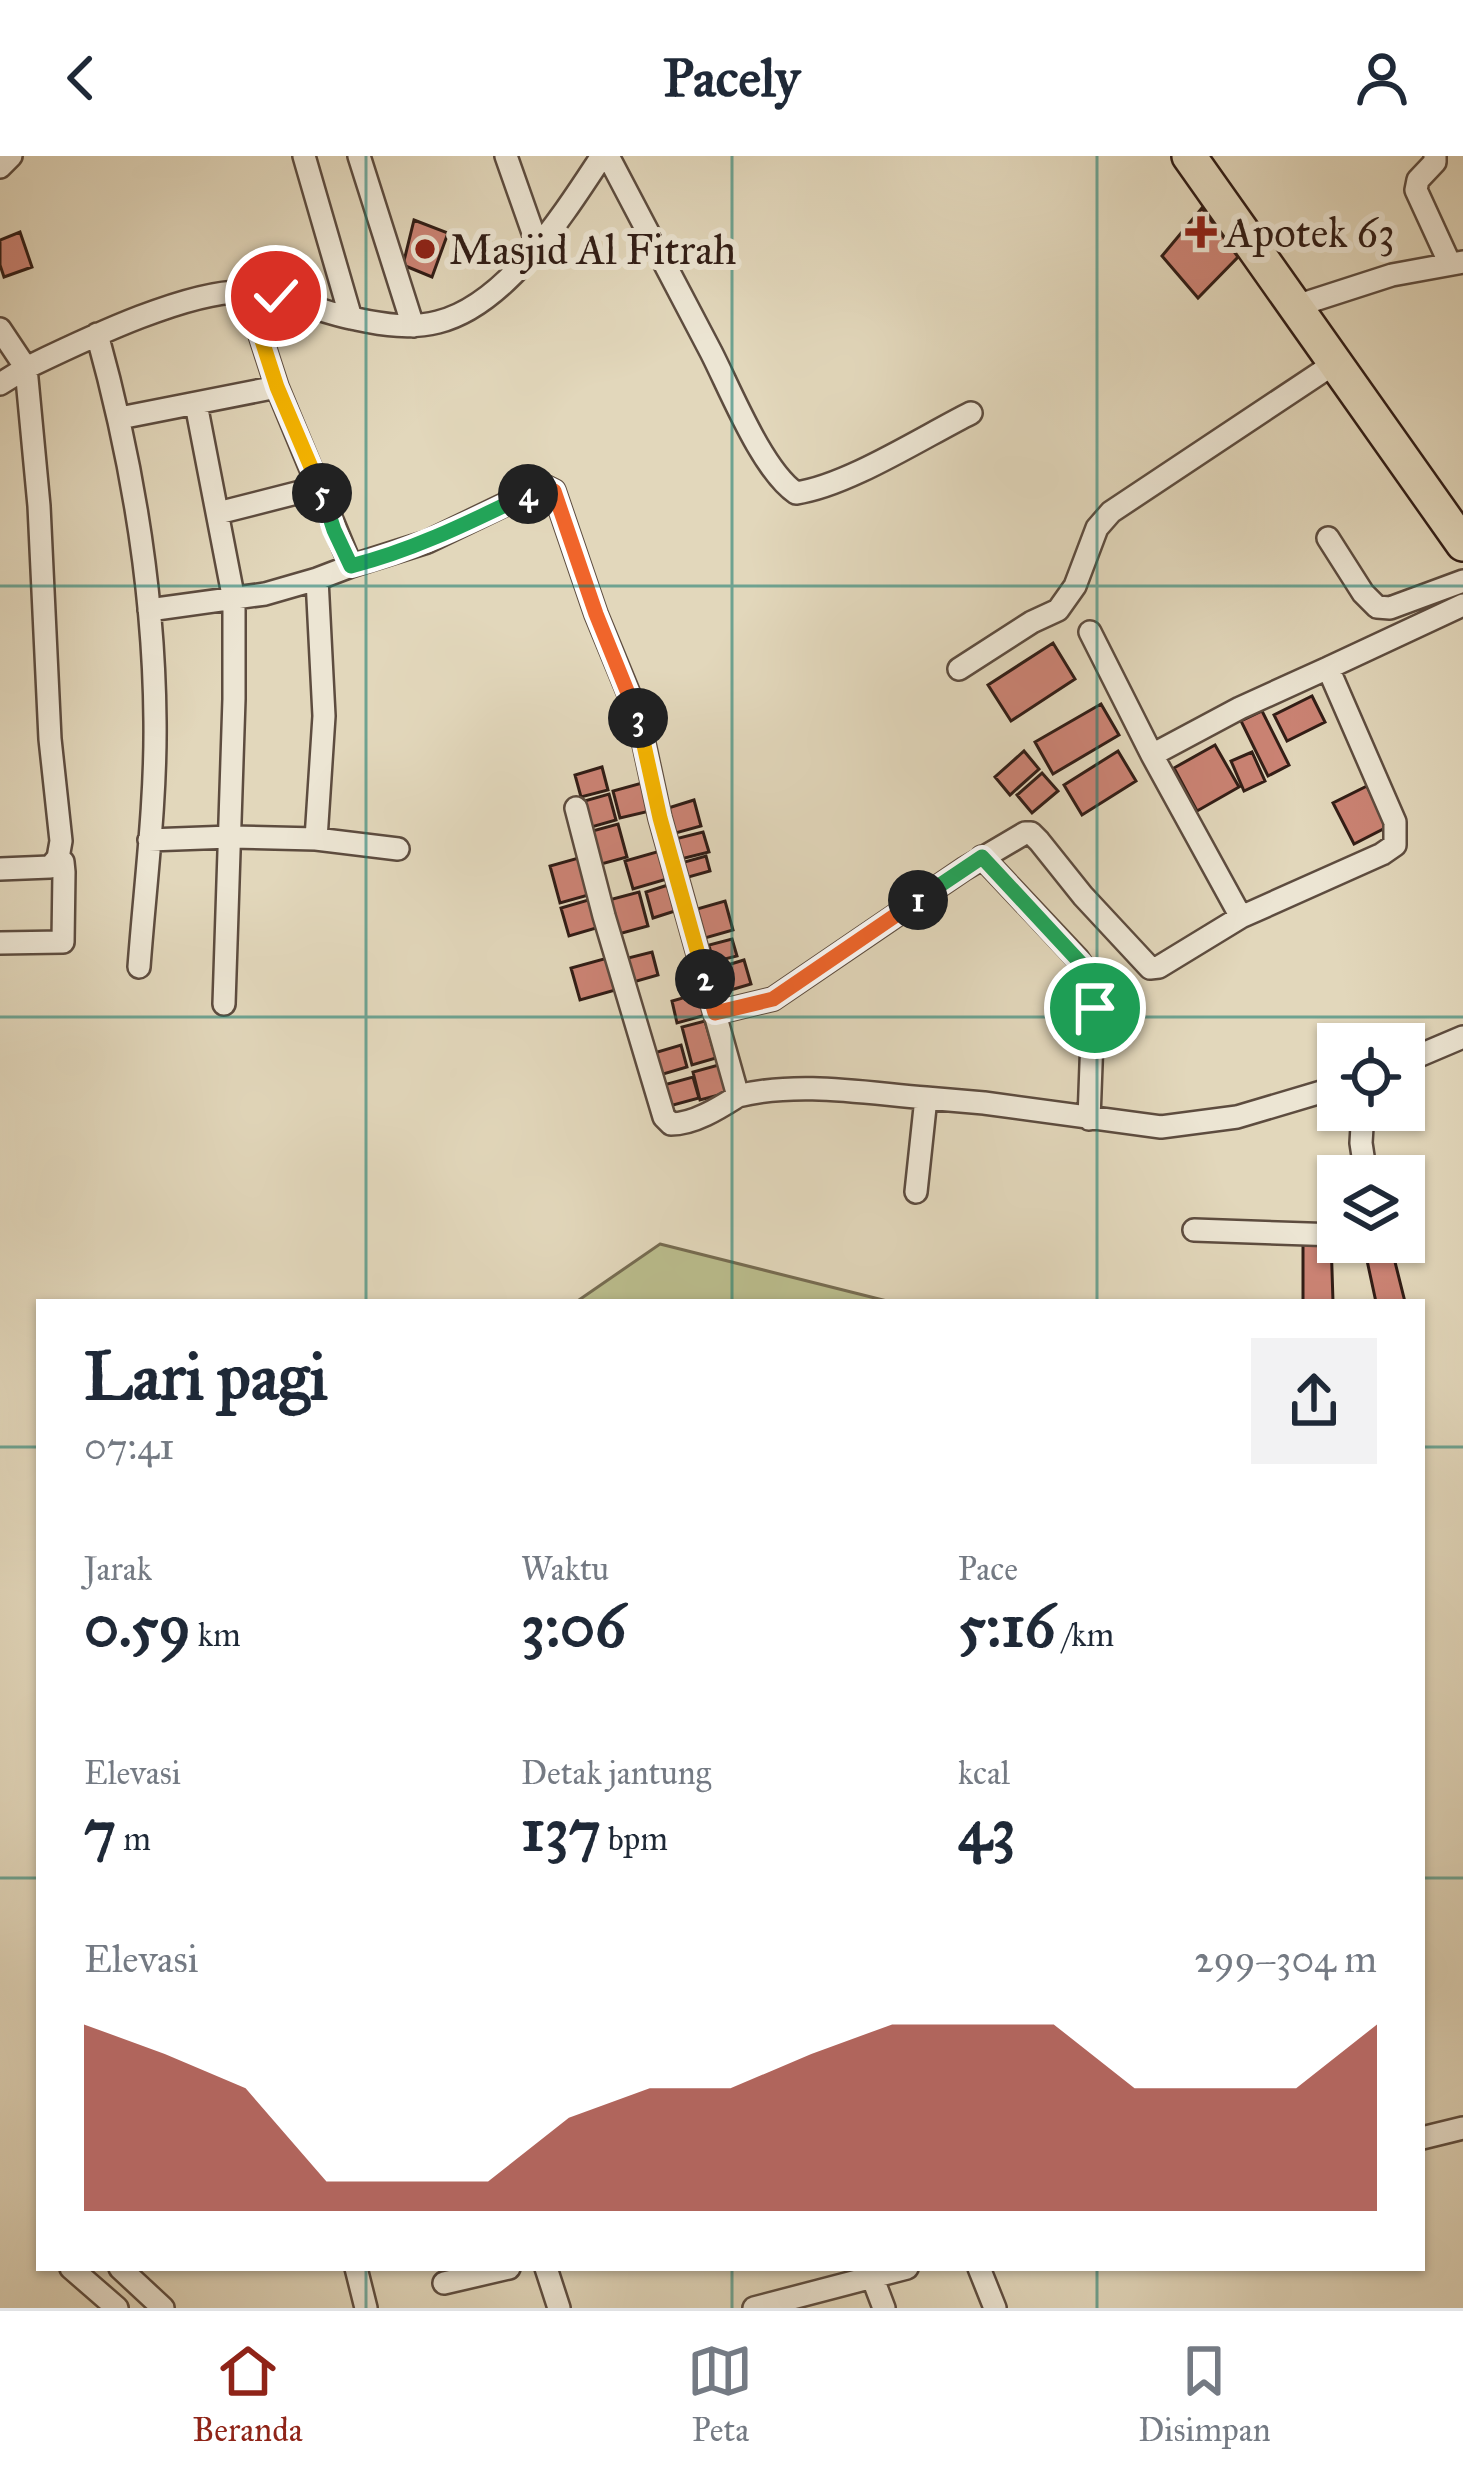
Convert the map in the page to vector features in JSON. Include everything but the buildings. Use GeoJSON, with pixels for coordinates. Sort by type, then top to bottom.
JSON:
{"type":"FeatureCollection","features":[{"type":"Feature","properties":{"kind":"highway"},"geometry":{"type":"LineString","coordinates":[[1190,156],[1461,538]]}},
{"type":"Feature","properties":{"kind":"street"},"geometry":{"type":"LineString","coordinates":[[0,166],[11,156]]}},
{"type":"Feature","properties":{"kind":"street"},"geometry":{"type":"LineString","coordinates":[[304,156],[351,319]]}},
{"type":"Feature","properties":{"kind":"street"},"geometry":{"type":"LineString","coordinates":[[359,156],[413,326]]}},
{"type":"Feature","properties":{"kind":"street"},"geometry":{"type":"LineString","coordinates":[[506,156],[538,244]]}},
{"type":"Feature","properties":{"kind":"street"},"geometry":{"type":"LineString","coordinates":[[0,385],[97,334],[190,301],[246,291],[394,326],[440,322],[470,309],[507,280],[605,156],[747,424],[785,486],[796,493],[858,471],[971,412]]}},
{"type":"Feature","properties":{"kind":"street"},"geometry":{"type":"LineString","coordinates":[[1296,307],[1392,275],[1457,263],[1416,190],[1435,156]]}},
{"type":"Feature","properties":{"kind":"street"},"geometry":{"type":"LineString","coordinates":[[246,291],[277,387],[351,566]]}},
{"type":"Feature","properties":{"kind":"street"},"geometry":{"type":"LineString","coordinates":[[0,329],[26,368],[61,841],[58,858],[50,867],[0,869]]}},
{"type":"Feature","properties":{"kind":"street"},"geometry":{"type":"LineString","coordinates":[[97,334],[120,418],[154,664],[155,728],[139,967]]}},
{"type":"Feature","properties":{"kind":"street"},"geometry":{"type":"LineString","coordinates":[[958,669],[1058,610],[1075,586],[1097,528],[1111,512],[1335,363]]}},
{"type":"Feature","properties":{"kind":"street"},"geometry":{"type":"LineString","coordinates":[[120,418],[277,387]]}},
{"type":"Feature","properties":{"kind":"street"},"geometry":{"type":"LineString","coordinates":[[196,404],[234,600],[224,1004]]}},
{"type":"Feature","properties":{"kind":"street"},"geometry":{"type":"LineString","coordinates":[[218,513],[320,487]]}},
{"type":"Feature","properties":{"kind":"street"},"geometry":{"type":"LineString","coordinates":[[149,610],[234,600],[317,580],[427,542],[537,489],[554,491],[596,614],[638,716],[660,818],[738,1096]]}},
{"type":"Feature","properties":{"kind":"street"},"geometry":{"type":"LineString","coordinates":[[1328,538],[1377,608],[1390,608],[1463,581]]}},
{"type":"Feature","properties":{"kind":"street"},"geometry":{"type":"LineString","coordinates":[[316,839],[324,716],[317,580]]}},
{"type":"Feature","properties":{"kind":"street"},"geometry":{"type":"LineString","coordinates":[[1152,754],[1463,605]]}},
{"type":"Feature","properties":{"kind":"street"},"geometry":{"type":"LineString","coordinates":[[1090,632],[1241,917]]}},
{"type":"Feature","properties":{"kind":"street"},"geometry":{"type":"LineString","coordinates":[[715,1013],[773,999],[1016,836],[1031,833],[1150,968],[1241,917],[1382,854],[1396,842],[1395,822],[1328,668]]}},
{"type":"Feature","properties":{"kind":"street"},"geometry":{"type":"LineString","coordinates":[[576,808],[664,1117],[671,1124],[681,1125],[738,1096],[766,1089],[984,1103],[1160,1127],[1189,1126],[1265,1110],[1317,1094]]}},
{"type":"Feature","properties":{"kind":"street"},"geometry":{"type":"LineString","coordinates":[[149,840],[316,839],[398,849]]}},
{"type":"Feature","properties":{"kind":"street"},"geometry":{"type":"LineString","coordinates":[[982,857],[1078,959],[1094,984],[1089,1119]]}},
{"type":"Feature","properties":{"kind":"street"},"geometry":{"type":"LineString","coordinates":[[0,943],[63,942],[64,872],[58,858]]}},
{"type":"Feature","properties":{"kind":"street"},"geometry":{"type":"LineString","coordinates":[[1425,1053],[1463,1037]]}},
{"type":"Feature","properties":{"kind":"street"},"geometry":{"type":"LineString","coordinates":[[916,1192],[926,1098]]}},
{"type":"Feature","properties":{"kind":"street"},"geometry":{"type":"LineString","coordinates":[[1195,1230],[1317,1234]]}},
{"type":"Feature","properties":{"kind":"street"},"geometry":{"type":"LineString","coordinates":[[1425,2137],[1463,2128]]}},
{"type":"Feature","properties":{"kind":"street"},"geometry":{"type":"LineString","coordinates":[[74,2271],[117,2308]]}},
{"type":"Feature","properties":{"kind":"street"},"geometry":{"type":"LineString","coordinates":[[123,2271],[164,2308]]}},
{"type":"Feature","properties":{"kind":"street"},"geometry":{"type":"LineString","coordinates":[[357,2271],[366,2308]]}},
{"type":"Feature","properties":{"kind":"street"},"geometry":{"type":"LineString","coordinates":[[444,2284],[497,2271]]}},
{"type":"Feature","properties":{"kind":"street"},"geometry":{"type":"LineString","coordinates":[[547,2271],[559,2308]]}},
{"type":"Feature","properties":{"kind":"street"},"geometry":{"type":"LineString","coordinates":[[764,2307],[897,2271]]}},
{"type":"Feature","properties":{"kind":"street"},"geometry":{"type":"LineString","coordinates":[[980,2271],[995,2308]]}},
{"type":"Feature","properties":{"kind":"street"},"geometry":{"type":"LineString","coordinates":[[873,2278],[884,2308]]}},
{"type":"Feature","properties":{"kind":"green space"},"geometry":{"type":"Polygon","coordinates":[[[660,1244],[879,1299],[580,1299],[660,1244]]]}},
{"type":"Feature","properties":{"kind":"place","name":"Apotek 63"},"geometry":{"type":"Point","coordinates":[1201,232]}},
{"type":"Feature","properties":{"kind":"place","name":"Masjid Al Fitrah"},"geometry":{"type":"Point","coordinates":[425,249]}},
{"type":"Feature","properties":{"kind":"route"},"geometry":{"type":"LineString","coordinates":[[276,296],[246,291],[277,387],[351,566],[427,542],[537,489],[554,491],[596,614],[638,716],[660,818],[715,1013],[773,999],[982,857],[1087,970],[1094,984],[1095,1008]]}}]}
